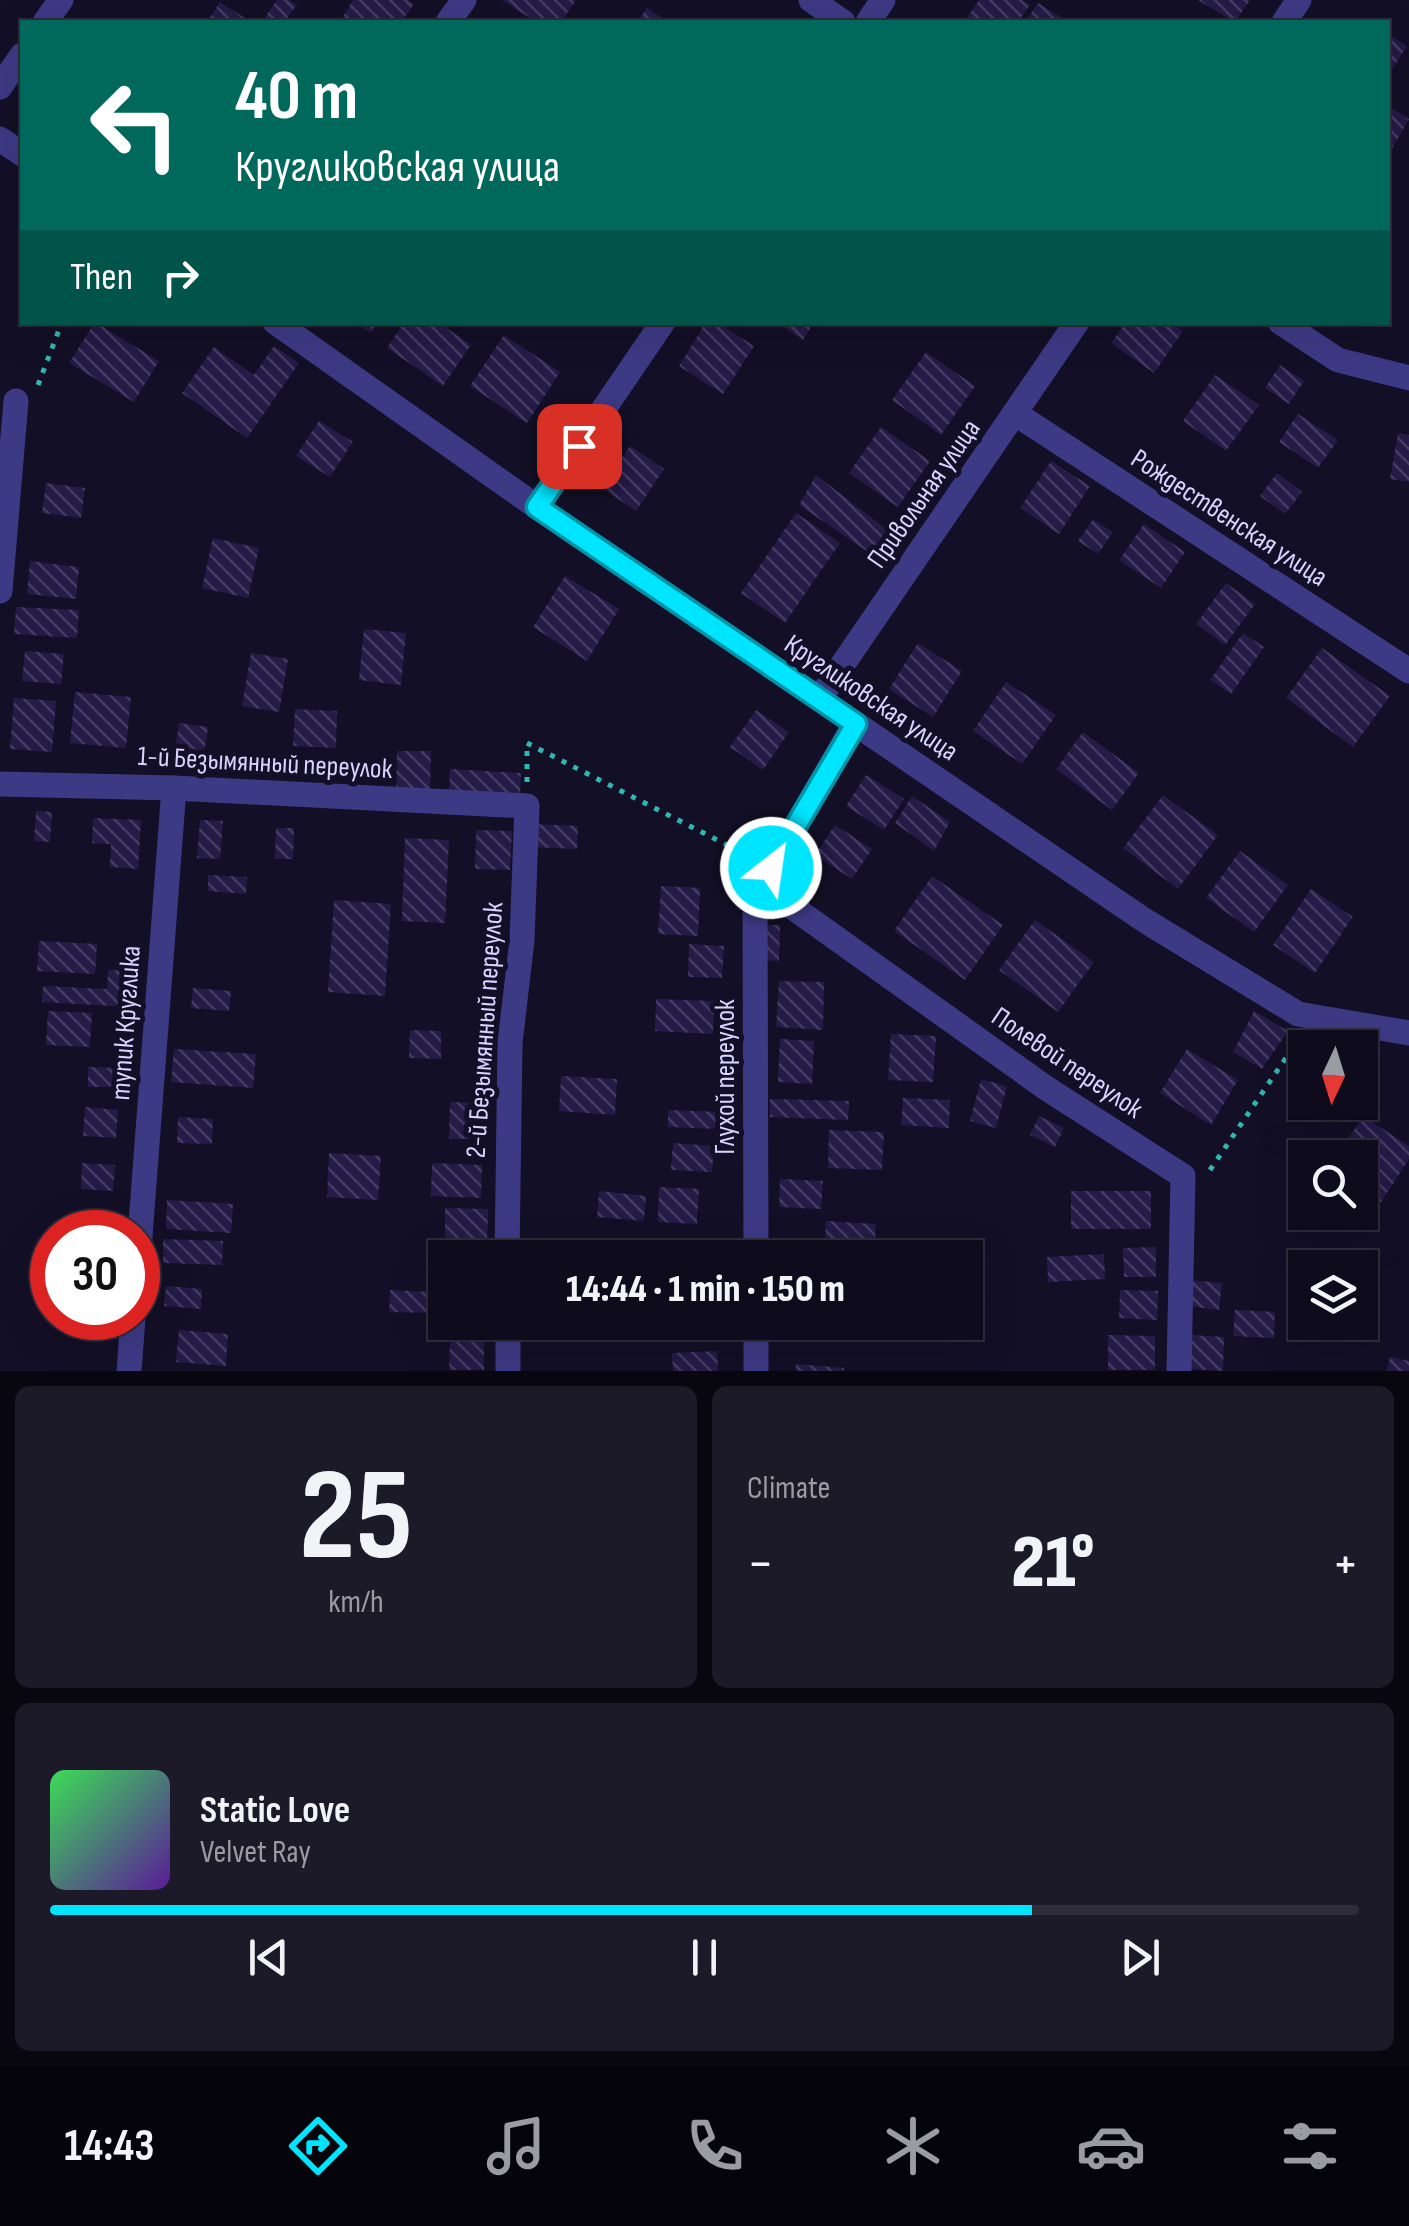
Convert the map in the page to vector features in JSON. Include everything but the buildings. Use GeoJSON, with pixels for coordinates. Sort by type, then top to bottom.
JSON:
{"type":"FeatureCollection","features":[{"type":"Feature","properties":{"kind":"street"},"geometry":{"type":"LineString","coordinates":[[811,0],[840,20]]}},
{"type":"Feature","properties":{"kind":"street"},"geometry":{"type":"LineString","coordinates":[[0,87],[20,58]]}},
{"type":"Feature","properties":{"kind":"street","name":"Кругликовская улица"},"geometry":{"type":"LineString","coordinates":[[279,325],[537,507],[1144,920],[1298,1014],[1409,1033]]}},
{"type":"Feature","properties":{"kind":"street"},"geometry":{"type":"LineString","coordinates":[[537,507],[661,325]]}},
{"type":"Feature","properties":{"kind":"street","name":"Привольная улица"},"geometry":{"type":"LineString","coordinates":[[819,698],[1075,325]]}},
{"type":"Feature","properties":{"kind":"street"},"geometry":{"type":"LineString","coordinates":[[1285,325],[1338,360],[1409,378]]}},
{"type":"Feature","properties":{"kind":"street"},"geometry":{"type":"LineString","coordinates":[[0,591],[16,401]]}},
{"type":"Feature","properties":{"kind":"street","name":"Рождественская улица"},"geometry":{"type":"LineString","coordinates":[[1016,414],[1409,671]]}},
{"type":"Feature","properties":{"kind":"street"},"geometry":{"type":"LineString","coordinates":[[754,897],[856,724]]}},
{"type":"Feature","properties":{"kind":"street","name":"1-й Безымянный переулок"},"geometry":{"type":"LineString","coordinates":[[0,784],[174,788],[526,806]]}},
{"type":"Feature","properties":{"kind":"street","name":"тупик Круглика"},"geometry":{"type":"LineString","coordinates":[[142,1210],[174,788]]}},
{"type":"Feature","properties":{"kind":"street","name":"2-й Безымянный переулок"},"geometry":{"type":"LineString","coordinates":[[507,1240],[510,1043],[522,940],[526,806]]}},
{"type":"Feature","properties":{"kind":"street","name":"Глухой переулок"},"geometry":{"type":"LineString","coordinates":[[754,897],[756,1240]]}},
{"type":"Feature","properties":{"kind":"street","name":"Полевой переулок"},"geometry":{"type":"LineString","coordinates":[[754,897],[791,906],[1046,1088],[1183,1176],[1178,1371]]}},
{"type":"Feature","properties":{"kind":"street"},"geometry":{"type":"LineString","coordinates":[[129,1371],[131,1340]]}},
{"type":"Feature","properties":{"kind":"street"},"geometry":{"type":"LineString","coordinates":[[508,1340],[508,1371]]}},
{"type":"Feature","properties":{"kind":"street"},"geometry":{"type":"LineString","coordinates":[[756,1340],[756,1371]]}},
{"type":"Feature","properties":{"kind":"path"},"geometry":{"type":"LineString","coordinates":[[16,401],[32,402],[61,325]]}},
{"type":"Feature","properties":{"kind":"path"},"geometry":{"type":"LineString","coordinates":[[526,806],[527,743],[730,847],[754,897]]}},
{"type":"Feature","properties":{"kind":"path"},"geometry":{"type":"LineString","coordinates":[[1210,1170],[1314,1016]]}},
{"type":"Feature","properties":{"kind":"route"},"geometry":{"type":"LineString","coordinates":[[579,446],[537,507],[856,724],[771,868]]}}]}
